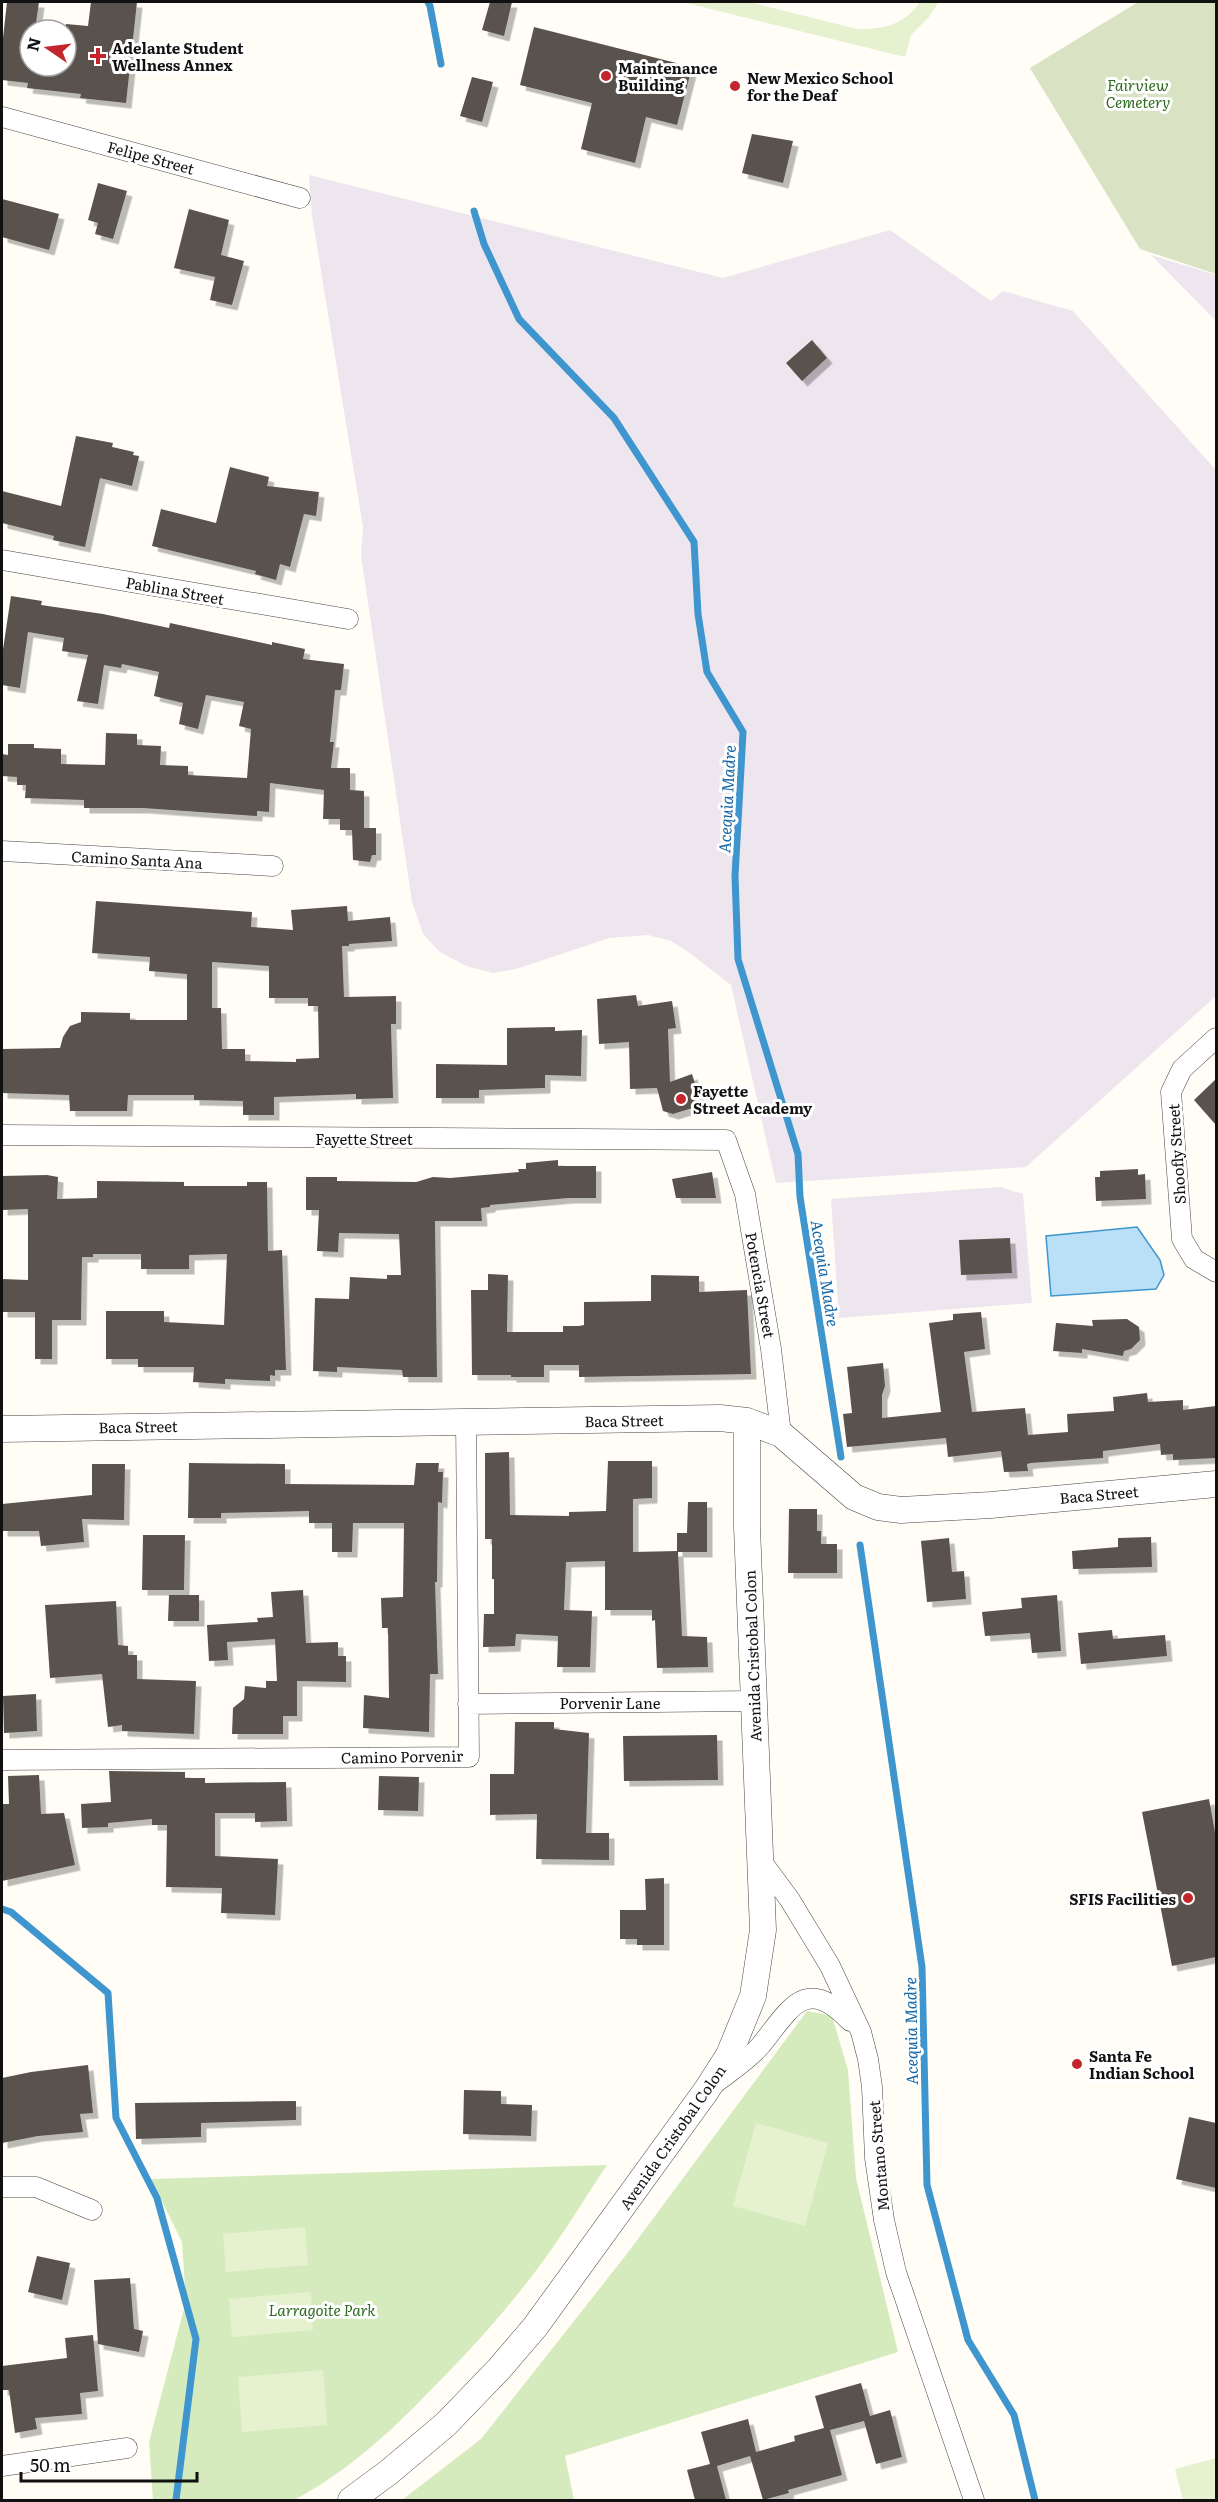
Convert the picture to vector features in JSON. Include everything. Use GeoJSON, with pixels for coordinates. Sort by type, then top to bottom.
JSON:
{"type":"FeatureCollection","features":[{"type":"Feature","properties":{"kind":"street","name":"Felipe Street"},"geometry":{"type":"LineString","coordinates":[[2,117],[300,198]]}},
{"type":"Feature","properties":{"kind":"street","name":"Pablina Street"},"geometry":{"type":"LineString","coordinates":[[2,560],[348,619]]}},
{"type":"Feature","properties":{"kind":"street","name":"Camino Santa Ana"},"geometry":{"type":"LineString","coordinates":[[2,851],[273,866]]}},
{"type":"Feature","properties":{"kind":"street","name":"Shoofly Street"},"geometry":{"type":"LineString","coordinates":[[1216,1038],[1182,1069],[1171,1092],[1182,1239],[1194,1259],[1216,1272]]}},
{"type":"Feature","properties":{"kind":"street","name":"Fayette Street"},"geometry":{"type":"LineString","coordinates":[[2,1135],[726,1140]]}},
{"type":"Feature","properties":{"kind":"street","name":"Potencia Street"},"geometry":{"type":"LineString","coordinates":[[726,1140],[746,1194],[771,1348],[781,1434]]}},
{"type":"Feature","properties":{"kind":"street","name":"Baca Street"},"geometry":{"type":"LineString","coordinates":[[4,1424],[466,1422],[720,1418],[747,1420],[781,1434],[854,1497],[878,1507],[901,1510],[991,1505],[1216,1484]]}},
{"type":"Feature","properties":{"kind":"street","name":"Avenida Cristobal Colon"},"geometry":{"type":"LineString","coordinates":[[351,2500],[446,2424],[499,2370],[535,2327],[706,2091],[729,2055],[753,1996],[763,1930],[747,1516],[747,1420]]}},
{"type":"Feature","properties":{"kind":"street","name":"Camino Porvenir"},"geometry":{"type":"LineString","coordinates":[[2,1760],[469,1757],[466,1422]]}},
{"type":"Feature","properties":{"kind":"street","name":"Porvenir Lane"},"geometry":{"type":"LineString","coordinates":[[468,1704],[753,1701]]}},
{"type":"Feature","properties":{"kind":"street","name":"Montano Street"},"geometry":{"type":"LineString","coordinates":[[762,1862],[790,1900],[830,1966],[861,2032],[872,2087],[875,2158],[884,2220],[894,2262],[974,2500]]}},
{"type":"Feature","properties":{"kind":"street"},"geometry":{"type":"LineString","coordinates":[[706,2091],[759,2047],[781,2018],[799,2001],[824,1999],[836,2005],[861,2032]]}},
{"type":"Feature","properties":{"kind":"street"},"geometry":{"type":"LineString","coordinates":[[2,2187],[36,2187],[92,2210]]}},
{"type":"Feature","properties":{"kind":"street"},"geometry":{"type":"LineString","coordinates":[[2,2466],[127,2448]]}},
{"type":"Feature","properties":{"kind":"shaded area"},"geometry":{"type":"Polygon","coordinates":[[[309,175],[723,278],[890,230],[991,301],[1003,291],[1073,311],[1216,470],[1216,996],[1026,1167],[776,1183],[731,985],[687,951],[671,941],[648,935],[609,938],[516,969],[493,973],[466,966],[440,952],[423,934],[412,902],[361,555],[363,527],[312,216],[309,175]]]}},
{"type":"Feature","properties":{"kind":"shaded area"},"geometry":{"type":"Polygon","coordinates":[[[1151,255],[1216,275],[1216,321],[1151,255]]]}},
{"type":"Feature","properties":{"kind":"shaded area"},"geometry":{"type":"Polygon","coordinates":[[[1000,1187],[1023,1194],[1032,1303],[839,1318],[831,1199],[1000,1187]]]}},
{"type":"Feature","properties":{"kind":"green space"},"geometry":{"type":"Polygon","coordinates":[[[682,2],[749,2],[857,29],[867,29],[885,27],[901,20],[908,16],[920,2],[939,2],[929,17],[911,35],[905,57],[682,2]]]}},
{"type":"Feature","properties":{"kind":"green space","name":"Fairview Cemetery"},"geometry":{"type":"Polygon","coordinates":[[[1138,2],[1216,2],[1216,274],[1140,249],[1030,68],[1138,2]]]}},
{"type":"Feature","properties":{"kind":"green space"},"geometry":{"type":"Polygon","coordinates":[[[807,2011],[832,2016],[848,2070],[856,2178],[898,2352],[565,2456],[574,2500],[402,2500],[481,2439],[626,2255],[807,2011]]]}},
{"type":"Feature","properties":{"kind":"green space"},"geometry":{"type":"Polygon","coordinates":[[[756,2123],[828,2143],[805,2226],[733,2206],[756,2123]]]}},
{"type":"Feature","properties":{"kind":"green space","name":"Larragoite Park"},"geometry":{"type":"Polygon","coordinates":[[[607,2165],[565,2230],[497,2319],[409,2413],[346,2467],[294,2500],[153,2500],[149,2442],[186,2301],[182,2242],[151,2179],[607,2165]]]}},
{"type":"Feature","properties":{"kind":"green space"},"geometry":{"type":"Polygon","coordinates":[[[305,2227],[308,2265],[226,2272],[223,2234],[305,2227]]]}},
{"type":"Feature","properties":{"kind":"green space"},"geometry":{"type":"Polygon","coordinates":[[[311,2292],[313,2330],[232,2337],[229,2299],[311,2292]]]}},
{"type":"Feature","properties":{"kind":"green space"},"geometry":{"type":"Polygon","coordinates":[[[323,2370],[327,2425],[242,2432],[238,2377],[323,2370]]]}},
{"type":"Feature","properties":{"kind":"green space"},"geometry":{"type":"Polygon","coordinates":[[[1216,2458],[1216,2500],[1183,2500],[1175,2469],[1216,2458]]]}},
{"type":"Feature","properties":{"kind":"water"},"geometry":{"type":"Polygon","coordinates":[[[1137,1227],[1160,1260],[1164,1275],[1156,1289],[1051,1296],[1046,1236],[1137,1227]]]}},
{"type":"Feature","properties":{"kind":"building","name":"Adelante Student Wellness Annex"},"geometry":{"type":"Polygon","coordinates":[[[7,2],[39,2],[37,18],[18,18],[18,78],[78,78],[78,25],[88,26],[91,2],[137,2],[126,103],[80,98],[81,94],[27,88],[28,83],[2,80],[2,47],[7,2]]]}},
{"type":"Feature","properties":{"kind":"building"},"geometry":{"type":"Polygon","coordinates":[[[490,2],[512,2],[504,36],[482,30],[490,2]]]}},
{"type":"Feature","properties":{"kind":"building","name":"Maintenance Building"},"geometry":{"type":"Polygon","coordinates":[[[534,27],[692,67],[677,125],[646,117],[635,163],[581,149],[592,103],[520,85],[534,27]]]}},
{"type":"Feature","properties":{"kind":"building"},"geometry":{"type":"Polygon","coordinates":[[[472,77],[493,82],[482,122],[460,116],[472,77]]]}},
{"type":"Feature","properties":{"kind":"building"},"geometry":{"type":"Polygon","coordinates":[[[752,134],[793,141],[783,183],[742,173],[752,134]]]}},
{"type":"Feature","properties":{"kind":"building"},"geometry":{"type":"Polygon","coordinates":[[[98,183],[127,191],[113,239],[95,234],[98,223],[88,220],[98,183]]]}},
{"type":"Feature","properties":{"kind":"building"},"geometry":{"type":"Polygon","coordinates":[[[2,199],[59,214],[49,250],[2,237],[2,199]]]}},
{"type":"Feature","properties":{"kind":"building"},"geometry":{"type":"Polygon","coordinates":[[[189,209],[229,220],[221,255],[244,261],[232,305],[210,300],[215,277],[174,268],[189,209]]]}},
{"type":"Feature","properties":{"kind":"building"},"geometry":{"type":"Polygon","coordinates":[[[812,340],[827,358],[802,381],[786,363],[812,340]]]}},
{"type":"Feature","properties":{"kind":"building"},"geometry":{"type":"Polygon","coordinates":[[[76,436],[113,443],[112,447],[134,452],[133,455],[139,456],[132,486],[100,478],[85,547],[53,540],[54,536],[2,523],[2,491],[61,506],[76,436]]]}},
{"type":"Feature","properties":{"kind":"building"},"geometry":{"type":"Polygon","coordinates":[[[230,467],[269,477],[267,486],[319,492],[316,516],[304,514],[290,567],[280,564],[276,580],[255,574],[256,571],[152,546],[161,509],[216,523],[230,467]]]}},
{"type":"Feature","properties":{"kind":"building"},"geometry":{"type":"Polygon","coordinates":[[[11,596],[42,601],[41,605],[103,614],[169,628],[170,623],[272,645],[272,642],[305,649],[303,659],[344,664],[341,690],[335,690],[330,742],[334,742],[331,768],[350,768],[350,790],[364,791],[364,828],[376,828],[376,855],[372,855],[370,862],[353,860],[352,830],[340,830],[340,819],[323,819],[324,790],[270,783],[269,812],[257,811],[257,816],[143,808],[84,808],[84,800],[25,798],[26,785],[17,785],[17,777],[2,776],[2,754],[8,755],[8,744],[34,744],[34,748],[61,749],[61,764],[105,765],[106,733],[137,734],[137,745],[161,746],[160,765],[188,766],[188,775],[247,778],[251,729],[239,726],[244,702],[206,695],[198,729],[179,724],[183,703],[154,696],[159,672],[122,664],[121,668],[104,665],[98,704],[77,701],[88,655],[62,651],[64,638],[28,632],[20,688],[2,685],[2,656],[11,596]]]}},
{"type":"Feature","properties":{"kind":"building"},"geometry":{"type":"Polygon","coordinates":[[[96,901],[252,912],[251,927],[293,930],[291,910],[347,906],[348,921],[390,917],[392,941],[342,946],[344,997],[396,996],[396,1024],[391,1024],[393,1098],[356,1099],[356,1094],[274,1097],[274,1115],[243,1115],[243,1101],[194,1100],[194,1095],[128,1095],[127,1111],[70,1111],[69,1095],[2,1093],[2,1049],[60,1048],[63,1037],[70,1026],[81,1022],[81,1012],[130,1013],[130,1020],[187,1020],[187,974],[149,971],[150,957],[92,953],[96,901]],[[212,962],[212,1008],[221,1008],[222,1049],[245,1049],[245,1061],[296,1062],[296,1059],[319,1058],[318,1006],[308,1006],[308,998],[269,998],[269,966],[212,962]]]}},
{"type":"Feature","properties":{"kind":"building"},"geometry":{"type":"Polygon","coordinates":[[[636,995],[638,1006],[672,1001],[676,1028],[668,1029],[670,1082],[692,1074],[702,1105],[673,1114],[663,1111],[657,1088],[630,1089],[629,1042],[599,1044],[597,999],[636,995]]]}},
{"type":"Feature","properties":{"kind":"building"},"geometry":{"type":"Polygon","coordinates":[[[555,1027],[555,1031],[582,1030],[581,1076],[545,1075],[545,1088],[479,1090],[479,1098],[436,1098],[436,1064],[507,1065],[507,1028],[555,1027]]]}},
{"type":"Feature","properties":{"kind":"building"},"geometry":{"type":"Polygon","coordinates":[[[1216,1079],[1216,1125],[1194,1100],[1216,1079]]]}},
{"type":"Feature","properties":{"kind":"building"},"geometry":{"type":"Polygon","coordinates":[[[558,1160],[558,1166],[596,1166],[596,1198],[568,1198],[490,1205],[490,1207],[481,1208],[482,1221],[435,1221],[437,1377],[403,1377],[402,1370],[337,1367],[337,1372],[313,1371],[315,1298],[349,1299],[350,1277],[387,1279],[387,1275],[401,1275],[399,1234],[339,1233],[338,1252],[317,1251],[319,1210],[306,1210],[306,1177],[337,1177],[337,1181],[416,1182],[433,1177],[450,1178],[519,1172],[518,1169],[526,1169],[526,1163],[558,1160]]]}},
{"type":"Feature","properties":{"kind":"building"},"geometry":{"type":"Polygon","coordinates":[[[1138,1169],[1138,1175],[1145,1174],[1146,1199],[1096,1201],[1095,1177],[1100,1177],[1100,1171],[1138,1169]]]}},
{"type":"Feature","properties":{"kind":"building"},"geometry":{"type":"Polygon","coordinates":[[[712,1172],[716,1198],[676,1198],[672,1179],[712,1172]]]}},
{"type":"Feature","properties":{"kind":"building"},"geometry":{"type":"Polygon","coordinates":[[[47,1175],[58,1177],[57,1199],[97,1198],[97,1181],[184,1182],[184,1186],[247,1186],[247,1182],[267,1182],[268,1251],[282,1250],[286,1370],[275,1370],[275,1376],[270,1375],[270,1381],[225,1379],[225,1384],[193,1382],[194,1367],[138,1367],[138,1359],[106,1359],[106,1311],[164,1311],[164,1322],[224,1325],[227,1254],[189,1255],[189,1269],[141,1269],[141,1254],[93,1254],[93,1257],[82,1257],[81,1320],[52,1320],[52,1359],[35,1359],[35,1312],[2,1312],[2,1279],[28,1280],[28,1209],[2,1210],[2,1176],[47,1175]]]}},
{"type":"Feature","properties":{"kind":"building"},"geometry":{"type":"Polygon","coordinates":[[[1010,1238],[1012,1273],[961,1275],[959,1240],[1010,1238]]]}},
{"type":"Feature","properties":{"kind":"building"},"geometry":{"type":"Polygon","coordinates":[[[488,1274],[508,1275],[507,1332],[563,1332],[563,1326],[584,1325],[584,1302],[651,1301],[651,1275],[699,1276],[699,1292],[747,1290],[751,1374],[579,1377],[579,1365],[544,1365],[544,1377],[472,1375],[471,1290],[488,1290],[488,1274]]]}},
{"type":"Feature","properties":{"kind":"building"},"geometry":{"type":"Polygon","coordinates":[[[981,1312],[985,1349],[964,1352],[972,1412],[1025,1408],[1028,1435],[1068,1432],[1067,1414],[1114,1411],[1113,1397],[1147,1393],[1148,1402],[1183,1400],[1183,1410],[1216,1406],[1216,1458],[1173,1460],[1173,1454],[1161,1455],[1160,1444],[1103,1451],[1103,1458],[1031,1463],[1027,1464],[1028,1471],[1004,1472],[1001,1451],[948,1457],[946,1438],[847,1447],[843,1414],[852,1413],[847,1367],[883,1363],[885,1386],[882,1395],[882,1418],[941,1412],[929,1323],[953,1320],[953,1314],[981,1312]]]}},
{"type":"Feature","properties":{"kind":"building"},"geometry":{"type":"Polygon","coordinates":[[[1127,1319],[1139,1327],[1140,1340],[1131,1349],[1124,1351],[1123,1356],[1082,1349],[1082,1353],[1053,1351],[1056,1323],[1093,1326],[1092,1320],[1127,1319]]]}},
{"type":"Feature","properties":{"kind":"building"},"geometry":{"type":"Polygon","coordinates":[[[509,1452],[510,1515],[569,1516],[569,1512],[606,1511],[608,1461],[652,1461],[652,1498],[633,1499],[633,1552],[677,1551],[677,1533],[687,1533],[688,1502],[707,1502],[707,1552],[678,1552],[682,1636],[707,1637],[708,1667],[657,1668],[655,1620],[652,1621],[652,1610],[605,1610],[605,1561],[566,1562],[564,1610],[592,1611],[590,1667],[557,1667],[558,1636],[516,1634],[515,1646],[483,1647],[484,1614],[494,1614],[492,1539],[485,1539],[485,1453],[509,1452]]]}},
{"type":"Feature","properties":{"kind":"building"},"geometry":{"type":"Polygon","coordinates":[[[189,1463],[285,1464],[285,1484],[414,1485],[416,1463],[439,1463],[438,1472],[443,1472],[442,1503],[438,1502],[437,1582],[435,1582],[438,1674],[430,1674],[429,1732],[363,1728],[364,1695],[389,1698],[388,1628],[382,1628],[381,1598],[403,1597],[404,1523],[353,1523],[352,1552],[332,1552],[332,1523],[309,1523],[309,1511],[221,1513],[221,1518],[188,1518],[189,1463]]]}},
{"type":"Feature","properties":{"kind":"building"},"geometry":{"type":"Polygon","coordinates":[[[92,1464],[125,1464],[124,1520],[82,1519],[84,1542],[41,1546],[39,1531],[2,1531],[2,1504],[92,1495],[92,1464]]]}},
{"type":"Feature","properties":{"kind":"building"},"geometry":{"type":"Polygon","coordinates":[[[789,1509],[817,1509],[817,1531],[821,1531],[821,1544],[837,1544],[837,1573],[788,1573],[789,1509]]]}},
{"type":"Feature","properties":{"kind":"building"},"geometry":{"type":"Polygon","coordinates":[[[143,1535],[185,1535],[184,1590],[142,1590],[143,1535]]]}},
{"type":"Feature","properties":{"kind":"building"},"geometry":{"type":"Polygon","coordinates":[[[1151,1537],[1152,1567],[1073,1569],[1072,1551],[1118,1547],[1118,1538],[1151,1537]]]}},
{"type":"Feature","properties":{"kind":"building"},"geometry":{"type":"Polygon","coordinates":[[[949,1538],[952,1572],[964,1571],[966,1599],[927,1602],[921,1541],[949,1538]]]}},
{"type":"Feature","properties":{"kind":"building"},"geometry":{"type":"Polygon","coordinates":[[[303,1590],[306,1643],[338,1642],[338,1656],[346,1656],[346,1682],[297,1681],[297,1716],[283,1716],[283,1734],[232,1734],[233,1708],[244,1699],[245,1686],[266,1688],[266,1681],[277,1681],[275,1639],[227,1642],[228,1660],[209,1661],[207,1625],[258,1622],[257,1618],[273,1617],[271,1592],[303,1590]]]}},
{"type":"Feature","properties":{"kind":"building"},"geometry":{"type":"Polygon","coordinates":[[[169,1595],[199,1595],[199,1621],[168,1621],[169,1595]]]}},
{"type":"Feature","properties":{"kind":"building"},"geometry":{"type":"Polygon","coordinates":[[[1057,1595],[1061,1651],[1032,1653],[1030,1633],[985,1636],[982,1612],[1022,1608],[1021,1598],[1057,1595]]]}},
{"type":"Feature","properties":{"kind":"building"},"geometry":{"type":"Polygon","coordinates":[[[116,1601],[118,1645],[128,1646],[128,1655],[137,1655],[137,1679],[196,1681],[194,1734],[122,1731],[122,1725],[108,1727],[102,1674],[50,1678],[45,1605],[116,1601]]]}},
{"type":"Feature","properties":{"kind":"building"},"geometry":{"type":"Polygon","coordinates":[[[1112,1630],[1113,1639],[1165,1635],[1167,1656],[1081,1664],[1078,1633],[1112,1630]]]}},
{"type":"Feature","properties":{"kind":"building"},"geometry":{"type":"Polygon","coordinates":[[[36,1694],[37,1731],[4,1733],[3,1696],[36,1694]]]}},
{"type":"Feature","properties":{"kind":"building"},"geometry":{"type":"Polygon","coordinates":[[[515,1722],[554,1722],[554,1729],[589,1733],[586,1833],[609,1833],[609,1860],[536,1859],[537,1814],[490,1815],[490,1774],[514,1774],[515,1722]]]}},
{"type":"Feature","properties":{"kind":"building"},"geometry":{"type":"Polygon","coordinates":[[[717,1735],[718,1780],[624,1781],[623,1736],[717,1735]]]}},
{"type":"Feature","properties":{"kind":"building"},"geometry":{"type":"Polygon","coordinates":[[[109,1771],[185,1772],[185,1778],[205,1778],[205,1783],[286,1782],[287,1821],[255,1822],[255,1813],[215,1813],[215,1856],[278,1859],[275,1915],[221,1913],[222,1888],[166,1887],[167,1825],[152,1825],[152,1819],[108,1823],[108,1827],[82,1828],[81,1804],[111,1802],[109,1771]]]}},
{"type":"Feature","properties":{"kind":"building"},"geometry":{"type":"Polygon","coordinates":[[[39,1775],[41,1814],[64,1813],[75,1865],[2,1881],[2,1804],[9,1804],[8,1776],[39,1775]]]}},
{"type":"Feature","properties":{"kind":"building"},"geometry":{"type":"Polygon","coordinates":[[[379,1776],[419,1777],[418,1811],[378,1810],[379,1776]]]}},
{"type":"Feature","properties":{"kind":"building","name":"SFIS Facilities"},"geometry":{"type":"Polygon","coordinates":[[[1209,1799],[1216,1838],[1216,1957],[1172,1966],[1142,1812],[1209,1799]]]}},
{"type":"Feature","properties":{"kind":"building"},"geometry":{"type":"Polygon","coordinates":[[[664,1878],[664,1945],[637,1945],[637,1939],[620,1939],[620,1910],[646,1910],[645,1879],[664,1878]]]}},
{"type":"Feature","properties":{"kind":"building"},"geometry":{"type":"Polygon","coordinates":[[[88,2065],[93,2113],[80,2114],[83,2132],[38,2136],[2,2143],[2,2078],[88,2065]]]}},
{"type":"Feature","properties":{"kind":"building"},"geometry":{"type":"Polygon","coordinates":[[[464,2090],[501,2091],[501,2104],[532,2105],[531,2136],[463,2134],[464,2090]]]}},
{"type":"Feature","properties":{"kind":"building"},"geometry":{"type":"Polygon","coordinates":[[[296,2101],[296,2120],[201,2123],[201,2137],[136,2139],[135,2103],[296,2101]]]}},
{"type":"Feature","properties":{"kind":"building"},"geometry":{"type":"Polygon","coordinates":[[[1189,2117],[1216,2123],[1216,2188],[1176,2179],[1189,2117]]]}},
{"type":"Feature","properties":{"kind":"building"},"geometry":{"type":"Polygon","coordinates":[[[37,2256],[70,2263],[62,2300],[28,2292],[37,2256]]]}},
{"type":"Feature","properties":{"kind":"building"},"geometry":{"type":"Polygon","coordinates":[[[130,2278],[134,2329],[143,2331],[139,2352],[98,2344],[94,2280],[130,2278]]]}},
{"type":"Feature","properties":{"kind":"building"},"geometry":{"type":"Polygon","coordinates":[[[93,2335],[98,2391],[80,2393],[82,2414],[35,2418],[37,2429],[15,2433],[9,2390],[2,2390],[2,2366],[67,2358],[65,2338],[93,2335]]]}},
{"type":"Feature","properties":{"kind":"building"},"geometry":{"type":"Polygon","coordinates":[[[861,2383],[870,2416],[890,2410],[902,2457],[876,2464],[864,2421],[830,2430],[842,2475],[788,2490],[789,2493],[763,2500],[750,2456],[717,2466],[726,2500],[695,2500],[687,2470],[710,2464],[701,2432],[748,2419],[756,2452],[795,2441],[794,2436],[824,2428],[815,2396],[861,2383]]]}},
{"type":"Feature","properties":{"kind":"waterway","name":"Acequia Madre"},"geometry":{"type":"LineString","coordinates":[[428,2],[441,64]]}},
{"type":"Feature","properties":{"kind":"waterway","name":"Acequia Madre"},"geometry":{"type":"LineString","coordinates":[[474,211],[484,244],[519,319],[614,418],[694,542],[698,614],[707,672],[743,732],[735,876],[738,959],[798,1154],[800,1197],[841,1457]]}},
{"type":"Feature","properties":{"kind":"waterway","name":"Acequia Madre"},"geometry":{"type":"LineString","coordinates":[[860,1545],[922,1967],[927,2185],[968,2340],[1014,2415],[1035,2500]]}},
{"type":"Feature","properties":{"kind":"waterway"},"geometry":{"type":"LineString","coordinates":[[2,1909],[11,1912],[108,1993],[116,2118],[157,2198],[196,2339],[176,2500]]}},
{"type":"Feature","properties":{"kind":"place","name":"Adelante Student Wellness Annex"},"geometry":{"type":"Point","coordinates":[98,56]}},
{"type":"Feature","properties":{"kind":"place","name":"Maintenance Building"},"geometry":{"type":"Point","coordinates":[606,76]}},
{"type":"Feature","properties":{"kind":"place","name":"New Mexico School for the Deaf"},"geometry":{"type":"Point","coordinates":[735,86]}},
{"type":"Feature","properties":{"kind":"place","name":"Fayette Street Academy"},"geometry":{"type":"Point","coordinates":[681,1099]}},
{"type":"Feature","properties":{"kind":"place","name":"SFIS Facilities"},"geometry":{"type":"Point","coordinates":[1188,1898]}},
{"type":"Feature","properties":{"kind":"place","name":"Santa Fe Indian School"},"geometry":{"type":"Point","coordinates":[1077,2064]}}]}
